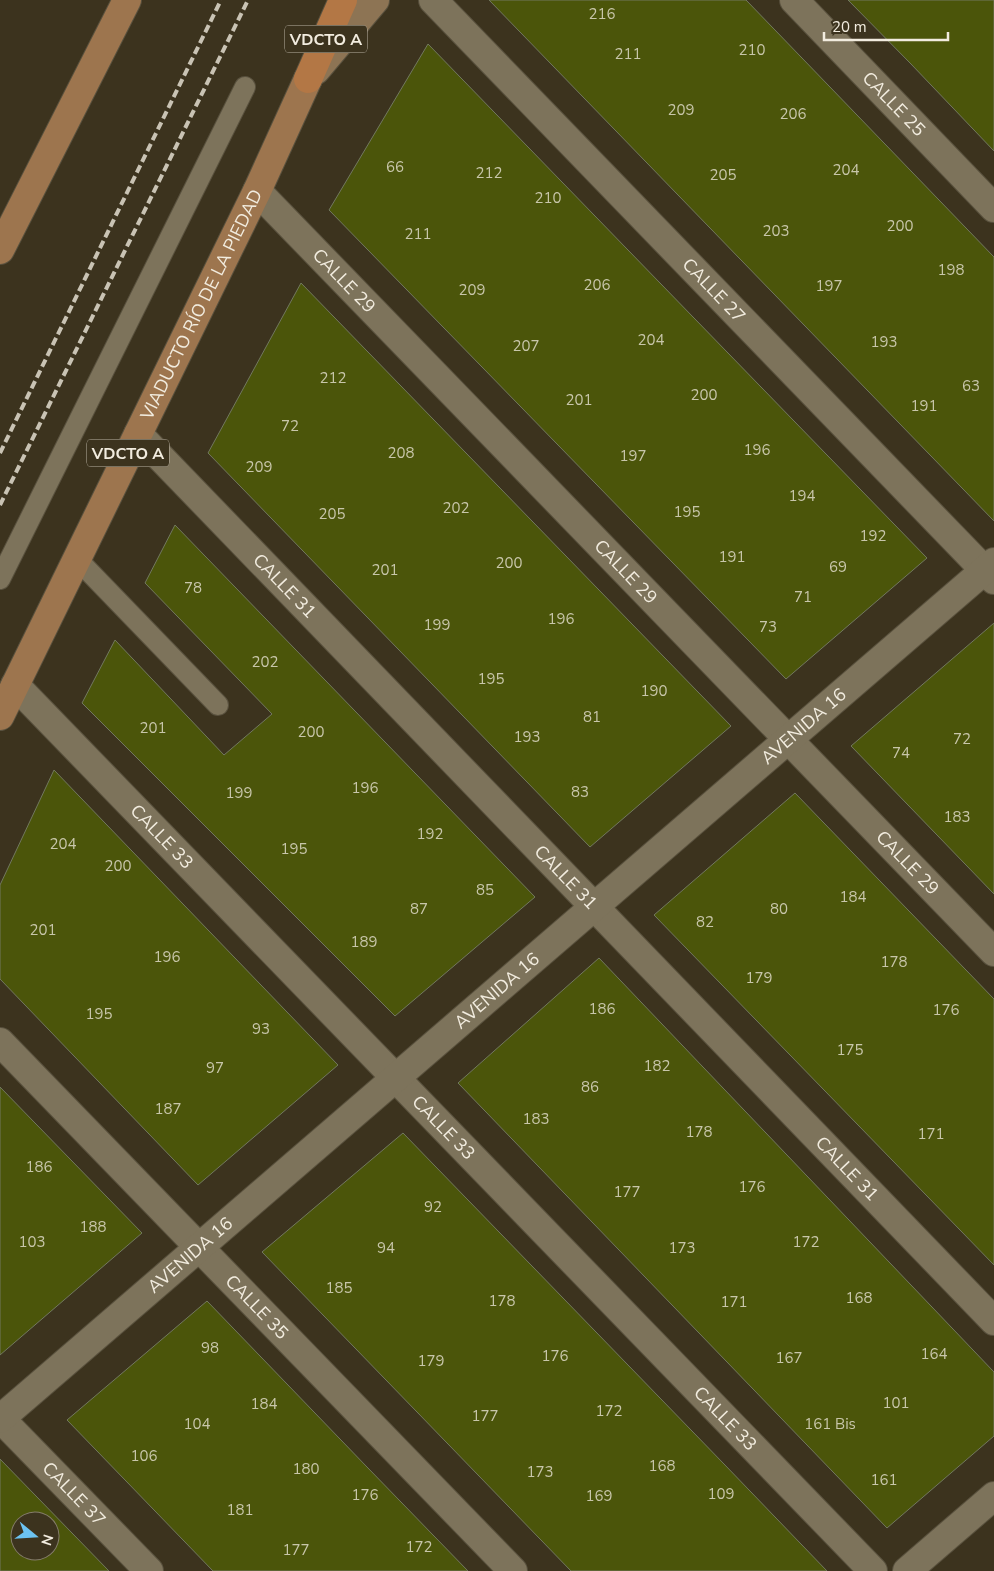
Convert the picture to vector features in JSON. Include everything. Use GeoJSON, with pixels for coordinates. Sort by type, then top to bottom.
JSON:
{"type":"FeatureCollection","features":[{"type":"Feature","properties":{"kind":"highway","name":"VIADUCTO RÍO DE LA PIEDAD"},"geometry":{"type":"LineString","coordinates":[[308,79],[343,0]]}},
{"type":"Feature","properties":{"kind":"main road"},"geometry":{"type":"LineString","coordinates":[[0,250],[127,0]]}},
{"type":"Feature","properties":{"kind":"main road"},"geometry":{"type":"LineString","coordinates":[[308,79],[375,0]]}},
{"type":"Feature","properties":{"kind":"main road","name":"VIADUCTO RÍO DE LA PIEDAD"},"geometry":{"type":"LineString","coordinates":[[0,716],[256,191],[308,79]]}},
{"type":"Feature","properties":{"kind":"street","name":"CALLE 27"},"geometry":{"type":"LineString","coordinates":[[434,0],[991,571]]}},
{"type":"Feature","properties":{"kind":"street","name":"CALLE 25"},"geometry":{"type":"LineString","coordinates":[[794,0],[994,208]]}},
{"type":"Feature","properties":{"kind":"street","name":"CALLE 29"},"geometry":{"type":"LineString","coordinates":[[256,191],[994,952]]}},
{"type":"Feature","properties":{"kind":"street","name":"CALLE 31"},"geometry":{"type":"LineString","coordinates":[[138,434],[994,1321]]}},
{"type":"Feature","properties":{"kind":"street","name":"AVENIDA 16"},"geometry":{"type":"LineString","coordinates":[[0,1419],[788,740],[991,571]]}},
{"type":"Feature","properties":{"kind":"street","name":"CALLE 33"},"geometry":{"type":"LineString","coordinates":[[15,685],[874,1571]]}},
{"type":"Feature","properties":{"kind":"street","name":"CALLE 35"},"geometry":{"type":"LineString","coordinates":[[0,1042],[513,1571]]}},
{"type":"Feature","properties":{"kind":"street","name":"CALLE 37"},"geometry":{"type":"LineString","coordinates":[[0,1419],[149,1571]]}},
{"type":"Feature","properties":{"kind":"street"},"geometry":{"type":"LineString","coordinates":[[907,1571],[994,1496]]}},
{"type":"Feature","properties":{"kind":"lane"},"geometry":{"type":"LineString","coordinates":[[0,579],[245,87]]}},
{"type":"Feature","properties":{"kind":"lane"},"geometry":{"type":"LineString","coordinates":[[77,559],[218,705]]}},
{"type":"Feature","properties":{"kind":"building"},"geometry":{"type":"Polygon","coordinates":[[[489,0],[746,0],[994,257],[994,521],[489,0]]]}},
{"type":"Feature","properties":{"kind":"building"},"geometry":{"type":"Polygon","coordinates":[[[848,0],[994,0],[994,151],[911,64],[848,0]]]}},
{"type":"Feature","properties":{"kind":"building"},"geometry":{"type":"Polygon","coordinates":[[[428,44],[927,558],[786,679],[329,210],[428,44]]]}},
{"type":"Feature","properties":{"kind":"building"},"geometry":{"type":"Polygon","coordinates":[[[301,283],[731,726],[590,847],[208,453],[301,283]]]}},
{"type":"Feature","properties":{"kind":"building"},"geometry":{"type":"Polygon","coordinates":[[[175,525],[535,897],[395,1016],[82,703],[115,640],[224,755],[272,714],[145,583],[175,525]]]}},
{"type":"Feature","properties":{"kind":"building"},"geometry":{"type":"Polygon","coordinates":[[[994,623],[994,894],[851,746],[994,623]]]}},
{"type":"Feature","properties":{"kind":"building"},"geometry":{"type":"Polygon","coordinates":[[[54,770],[338,1065],[198,1185],[0,979],[0,885],[54,770]]]}},
{"type":"Feature","properties":{"kind":"building"},"geometry":{"type":"Polygon","coordinates":[[[795,793],[994,999],[994,1265],[654,915],[795,793]]]}},
{"type":"Feature","properties":{"kind":"building"},"geometry":{"type":"Polygon","coordinates":[[[599,958],[994,1372],[994,1436],[887,1528],[458,1083],[599,958]]]}},
{"type":"Feature","properties":{"kind":"building"},"geometry":{"type":"Polygon","coordinates":[[[0,1087],[142,1233],[0,1355],[0,1087]]]}},
{"type":"Feature","properties":{"kind":"building"},"geometry":{"type":"Polygon","coordinates":[[[403,1133],[827,1571],[571,1571],[262,1252],[403,1133]]]}},
{"type":"Feature","properties":{"kind":"building"},"geometry":{"type":"Polygon","coordinates":[[[207,1301],[468,1571],[213,1571],[67,1420],[207,1301]]]}},
{"type":"Feature","properties":{"kind":"building"},"geometry":{"type":"Polygon","coordinates":[[[0,1459],[51,1511],[10,1511],[10,1561],[60,1561],[60,1521],[109,1571],[0,1571],[0,1459]]]}},
{"type":"Feature","properties":{"kind":"railway"},"geometry":{"type":"LineString","coordinates":[[0,453],[221,0]]}},
{"type":"Feature","properties":{"kind":"railway"},"geometry":{"type":"LineString","coordinates":[[0,505],[248,0]]}}]}
